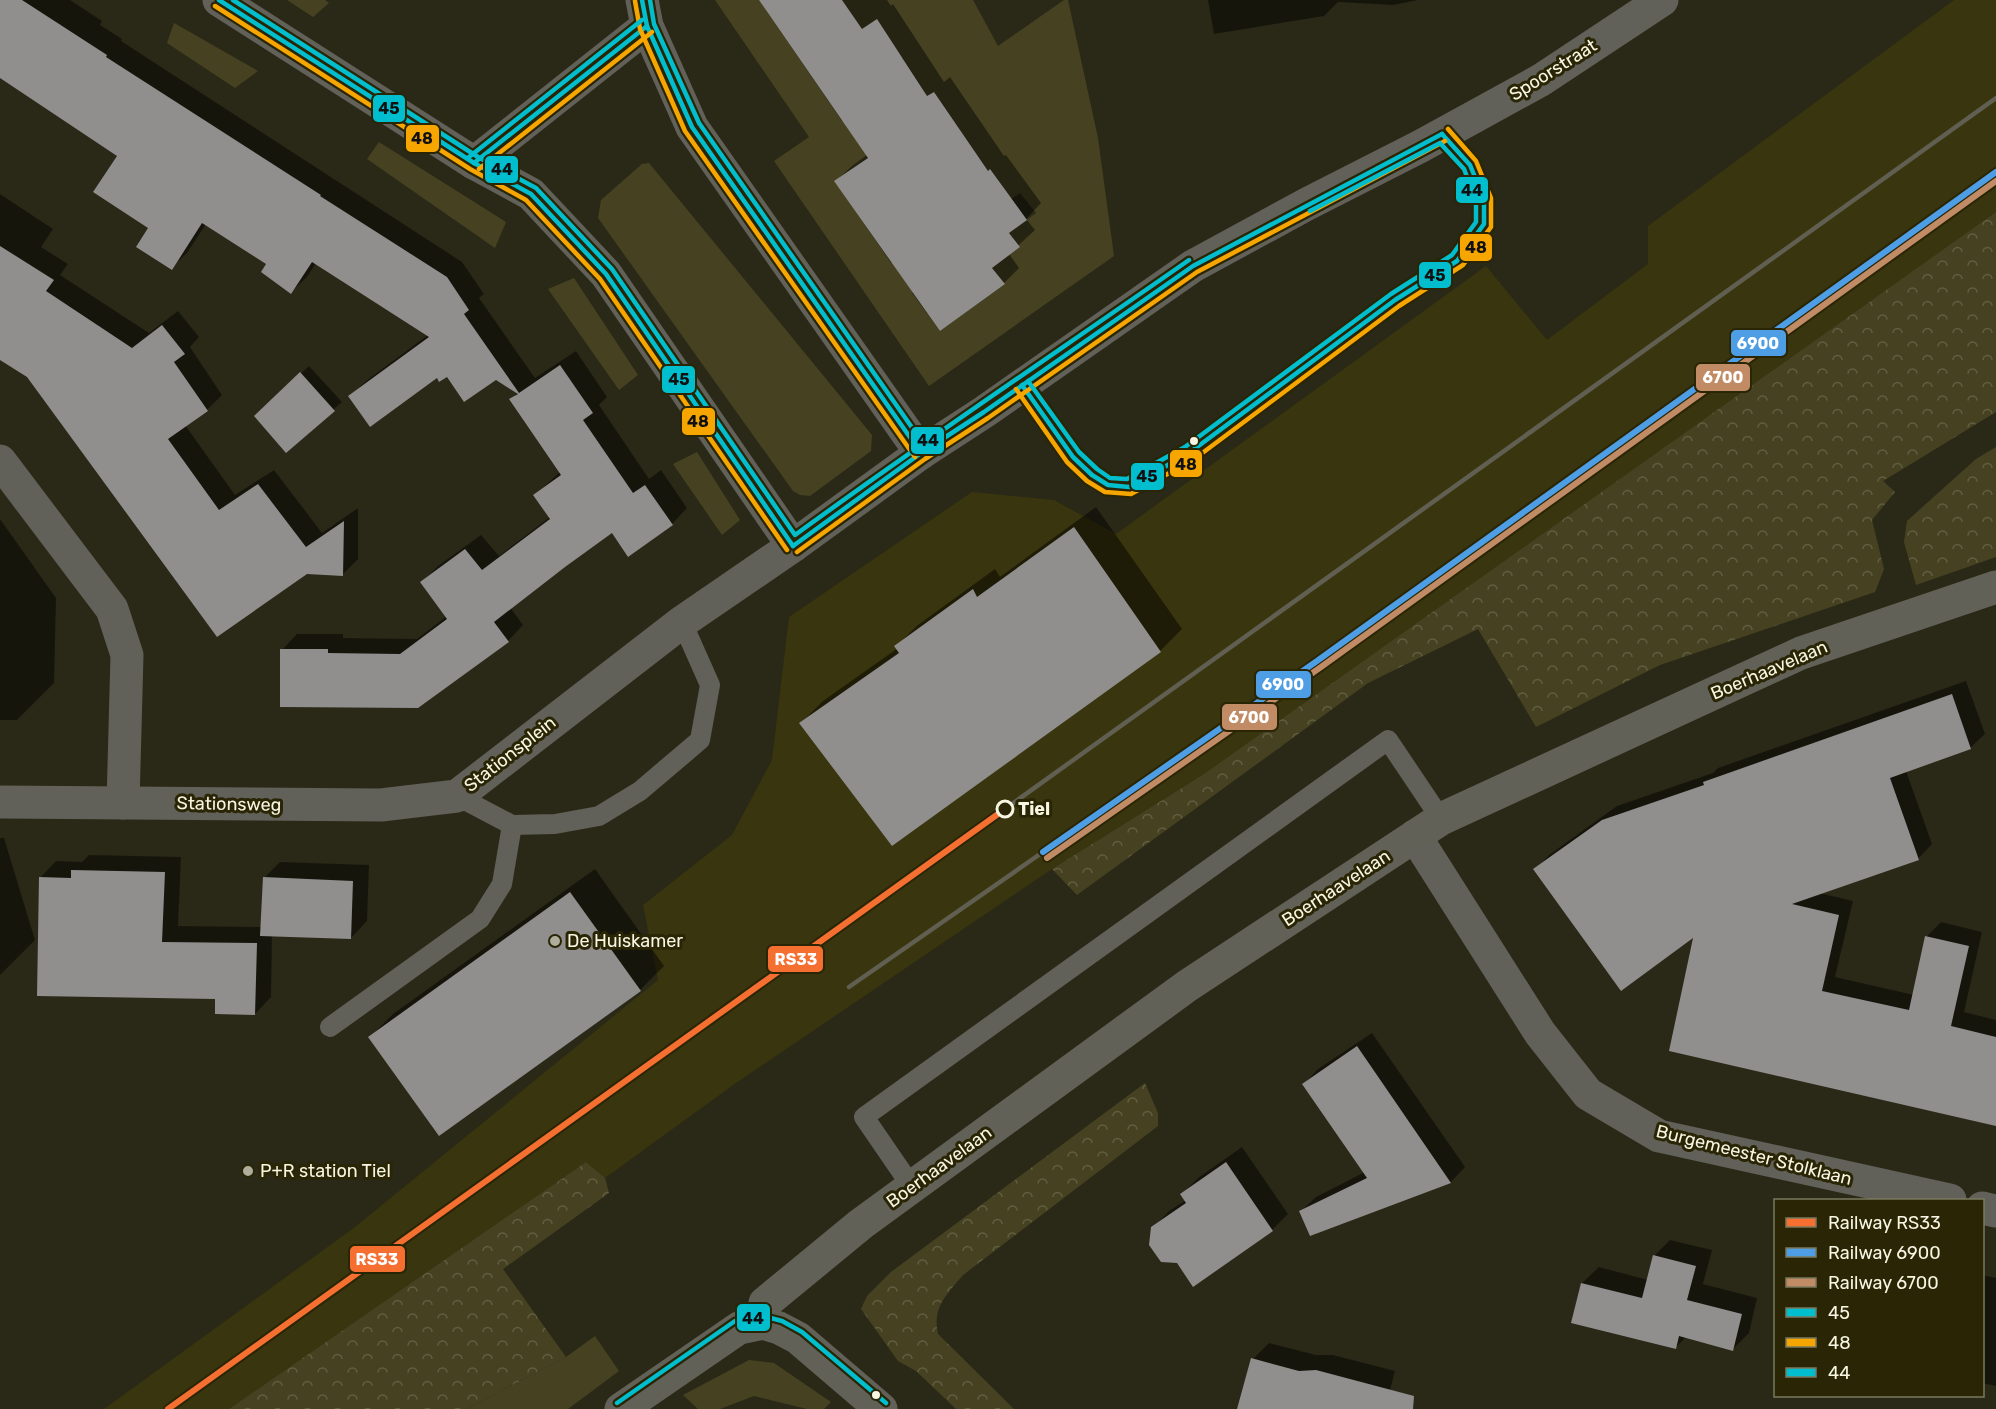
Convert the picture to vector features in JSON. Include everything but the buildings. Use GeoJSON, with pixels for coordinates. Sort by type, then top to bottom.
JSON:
{"type":"FeatureCollection","features":[{"type":"Feature","properties":{"kind":"street"},"geometry":{"type":"LineString","coordinates":[[219,0],[474,163],[531,194],[606,274],[793,546]]}},
{"type":"Feature","properties":{"kind":"street","name":"Spoorstraat"},"geometry":{"type":"LineString","coordinates":[[921,453],[1193,266],[1541,80],[1662,0]]}},
{"type":"Feature","properties":{"kind":"street"},"geometry":{"type":"LineString","coordinates":[[474,163],[645,13],[692,127],[921,453]]}},
{"type":"Feature","properties":{"kind":"street","name":"Stationsplein"},"geometry":{"type":"LineString","coordinates":[[457,796],[682,622],[793,546],[921,453]]}},
{"type":"Feature","properties":{"kind":"street"},"geometry":{"type":"LineString","coordinates":[[0,461],[112,609],[127,655],[123,802]]}},
{"type":"Feature","properties":{"kind":"street","name":"Boerhaavelaan"},"geometry":{"type":"LineString","coordinates":[[763,1323],[765,1303],[861,1224],[1187,986],[1428,828],[1801,653],[1996,587]]}},
{"type":"Feature","properties":{"kind":"street","name":"Stationsweg"},"geometry":{"type":"LineString","coordinates":[[0,802],[381,806],[457,796]]}},
{"type":"Feature","properties":{"kind":"street","name":"Burgemeester Stolklaan"},"geometry":{"type":"LineString","coordinates":[[1428,828],[1540,1033],[1588,1094],[1659,1136],[1945,1199]]}},
{"type":"Feature","properties":{"kind":"street"},"geometry":{"type":"LineString","coordinates":[[621,1409],[739,1328],[763,1323],[798,1338],[881,1409]]}},
{"type":"Feature","properties":{"kind":"lane"},"geometry":{"type":"LineString","coordinates":[[1022,385],[1073,457],[1092,475],[1108,485],[1129,487],[1189,453],[1395,300],[1457,261],[1484,224],[1484,199],[1470,165],[1442,134]]}},
{"type":"Feature","properties":{"kind":"lane","name":"Stationsplein"},"geometry":{"type":"LineString","coordinates":[[457,796],[512,825],[555,824],[599,816],[640,791],[700,740],[710,685],[682,622]]}},
{"type":"Feature","properties":{"kind":"lane"},"geometry":{"type":"LineString","coordinates":[[912,1187],[864,1117],[1388,740],[1428,828]]}},
{"type":"Feature","properties":{"kind":"lane"},"geometry":{"type":"LineString","coordinates":[[330,1027],[480,919],[502,884],[512,825]]}},
{"type":"Feature","properties":{"kind":"shaded area"},"geometry":{"type":"Polygon","coordinates":[[[1954,0],[1996,0],[1996,212],[1204,774],[1052,869],[736,1083],[605,1178],[586,1162],[229,1409],[104,1409],[355,1227],[658,980],[643,905],[732,835],[772,760],[789,617],[972,492],[1054,500],[1116,534],[1486,266],[1547,340],[1648,264],[1648,226],[1954,0]]]}},
{"type":"Feature","properties":{"kind":"green space"},"geometry":{"type":"Polygon","coordinates":[[[287,0],[325,0],[329,3],[313,17],[287,0]]]}},
{"type":"Feature","properties":{"kind":"green space"},"geometry":{"type":"Polygon","coordinates":[[[715,0],[780,0],[766,10],[842,121],[881,94],[892,109],[922,88],[902,57],[887,69],[842,0],[973,0],[998,46],[1064,0],[1068,0],[1098,138],[1114,256],[929,386],[774,161],[809,137],[715,0]],[[934,92],[892,121],[910,146],[951,117],[934,92]],[[873,154],[835,181],[891,263],[930,236],[873,154]],[[1020,193],[994,211],[984,240],[912,293],[940,331],[1005,284],[989,264],[1000,262],[1020,247],[1009,233],[1036,213],[1020,193]]]}},
{"type":"Feature","properties":{"kind":"green space"},"geometry":{"type":"Polygon","coordinates":[[[174,23],[258,71],[235,88],[167,43],[174,23]]]}},
{"type":"Feature","properties":{"kind":"green space"},"geometry":{"type":"Polygon","coordinates":[[[379,142],[506,222],[495,248],[367,159],[379,142]]]}},
{"type":"Feature","properties":{"kind":"green space"},"geometry":{"type":"Polygon","coordinates":[[[649,163],[872,435],[871,451],[810,496],[800,495],[793,491],[598,218],[601,200],[642,164],[649,163]]]}},
{"type":"Feature","properties":{"kind":"green space"},"geometry":{"type":"Polygon","coordinates":[[[1996,212],[1996,412],[1883,481],[1895,492],[1872,520],[1884,569],[1875,592],[1660,665],[1536,727],[1478,629],[1368,683],[1077,895],[1052,869],[1204,774],[1996,212]]]}},
{"type":"Feature","properties":{"kind":"green space"},"geometry":{"type":"Polygon","coordinates":[[[574,278],[638,375],[619,390],[548,289],[574,278]]]}},
{"type":"Feature","properties":{"kind":"green space"},"geometry":{"type":"Polygon","coordinates":[[[1996,447],[1996,557],[1916,585],[1904,542],[1907,521],[1976,459],[1996,447]]]}},
{"type":"Feature","properties":{"kind":"green space"},"geometry":{"type":"Polygon","coordinates":[[[697,452],[740,520],[722,535],[673,464],[697,452]]]}},
{"type":"Feature","properties":{"kind":"green space"},"geometry":{"type":"Polygon","coordinates":[[[1145,1083],[1158,1113],[1158,1126],[963,1275],[942,1302],[937,1316],[938,1334],[1014,1409],[956,1409],[916,1371],[898,1361],[861,1309],[867,1296],[891,1272],[1145,1083]]]}},
{"type":"Feature","properties":{"kind":"green space"},"geometry":{"type":"Polygon","coordinates":[[[586,1162],[605,1178],[609,1193],[503,1269],[566,1357],[466,1409],[229,1409],[586,1162]]]}},
{"type":"Feature","properties":{"kind":"green space"},"geometry":{"type":"Polygon","coordinates":[[[595,1336],[619,1371],[568,1409],[466,1409],[566,1357],[595,1336]]]}},
{"type":"Feature","properties":{"kind":"green space"},"geometry":{"type":"Polygon","coordinates":[[[749,1360],[774,1363],[831,1402],[824,1409],[807,1409],[754,1396],[720,1409],[698,1409],[683,1395],[749,1360]]]}},
{"type":"Feature","properties":{"kind":"railway"},"geometry":{"type":"LineString","coordinates":[[1005,809],[1996,98]]}},
{"type":"Feature","properties":{"kind":"railway"},"geometry":{"type":"LineString","coordinates":[[849,987],[1043,852]]}},
{"type":"Feature","properties":{"kind":"rail line","name":"6900"},"geometry":{"type":"LineString","coordinates":[[1043,852],[1317,661],[1996,172]]}},
{"type":"Feature","properties":{"kind":"rail line","name":"6700"},"geometry":{"type":"LineString","coordinates":[[1047,858],[1321,667],[1996,181]]}},
{"type":"Feature","properties":{"kind":"rail line","name":"RS33"},"geometry":{"type":"LineString","coordinates":[[168,1409],[1005,809]]}},
{"type":"Feature","properties":{"kind":"transit line","name":"45"},"geometry":{"type":"LineString","coordinates":[[219,0],[474,163],[531,194],[606,274],[793,546]]}},
{"type":"Feature","properties":{"kind":"transit line","name":"44"},"geometry":{"type":"LineString","coordinates":[[233,0],[478,157],[536,188],[612,269],[795,535],[1189,260]]}},
{"type":"Feature","properties":{"kind":"transit line","name":"45"},"geometry":{"type":"LineString","coordinates":[[642,0],[647,26],[692,127],[921,453]]}},
{"type":"Feature","properties":{"kind":"transit line","name":"44"},"geometry":{"type":"LineString","coordinates":[[650,0],[654,24],[699,123],[927,449]]}},
{"type":"Feature","properties":{"kind":"transit line","name":"48"},"geometry":{"type":"LineString","coordinates":[[635,1],[640,29],[685,131],[915,457]]}},
{"type":"Feature","properties":{"kind":"transit line","name":"48"},"geometry":{"type":"LineString","coordinates":[[215,6],[470,169],[526,200],[600,279],[787,550]]}},
{"type":"Feature","properties":{"kind":"transit line","name":"44"},"geometry":{"type":"LineString","coordinates":[[469,157],[642,20]]}},
{"type":"Feature","properties":{"kind":"transit line","name":"45"},"geometry":{"type":"LineString","coordinates":[[474,163],[647,26]]}},
{"type":"Feature","properties":{"kind":"transit line","name":"48"},"geometry":{"type":"LineString","coordinates":[[479,169],[652,32]]}},
{"type":"Feature","properties":{"kind":"transit line","name":"48"},"geometry":{"type":"LineString","coordinates":[[1016,389],[1067,462],[1087,481],[1105,492],[1131,494],[1193,460],[1399,306],[1463,265],[1491,227],[1491,198],[1476,161],[1448,129]]}},
{"type":"Feature","properties":{"kind":"transit line","name":"45"},"geometry":{"type":"LineString","coordinates":[[1022,385],[1073,457],[1092,475],[1108,485],[1129,487],[1189,453],[1395,300],[1457,261],[1484,224],[1484,199],[1470,165],[1442,134]]}},
{"type":"Feature","properties":{"kind":"transit line","name":"45"},"geometry":{"type":"LineString","coordinates":[[793,546],[921,453],[984,412],[1193,266],[1442,134]]}},
{"type":"Feature","properties":{"kind":"transit line","name":"48"},"geometry":{"type":"LineString","coordinates":[[797,552],[925,459],[988,418],[1197,272],[1445,141]]}},
{"type":"Feature","properties":{"kind":"transit line","name":"44"},"geometry":{"type":"LineString","coordinates":[[1028,381],[1079,452],[1110,478],[1127,479],[1185,447],[1391,294],[1452,255],[1476,222],[1476,200],[1464,169],[1440,143],[1310,211]]}},
{"type":"Feature","properties":{"kind":"transit line","name":"44"},"geometry":{"type":"LineString","coordinates":[[617,1403],[735,1321],[763,1316],[782,1321],[802,1332],[886,1403]]}},
{"type":"Feature","properties":{"kind":"place","name":"Tiel"},"geometry":{"type":"Point","coordinates":[1005,809]}},
{"type":"Feature","properties":{"kind":"place","name":"De Huiskamer"},"geometry":{"type":"Point","coordinates":[555,941]}},
{"type":"Feature","properties":{"kind":"place","name":"P+R station Tiel"},"geometry":{"type":"Point","coordinates":[248,1171]}}]}
